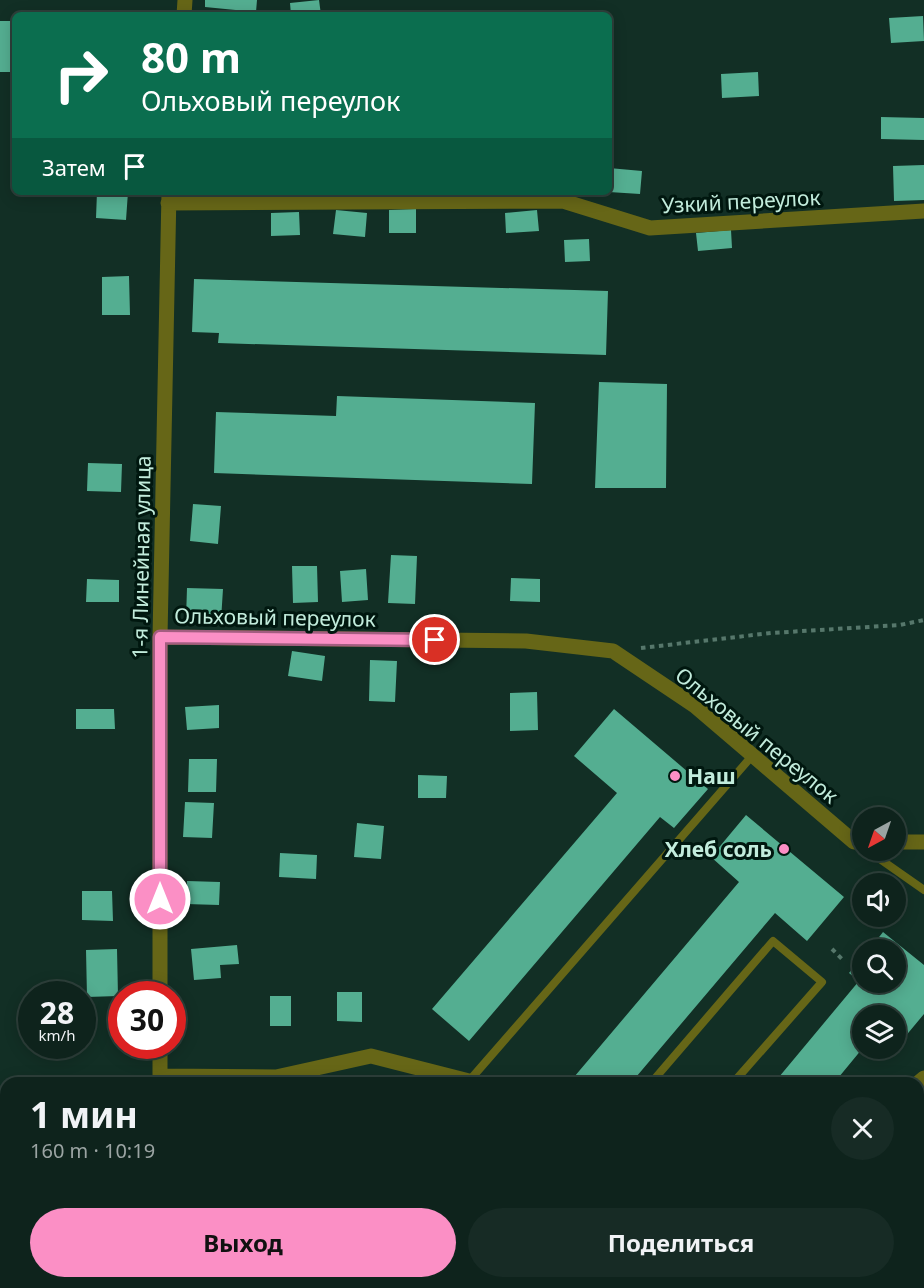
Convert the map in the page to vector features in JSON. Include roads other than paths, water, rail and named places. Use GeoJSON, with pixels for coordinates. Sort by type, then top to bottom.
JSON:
{"type":"FeatureCollection","features":[{"type":"Feature","properties":{"kind":"street","name":"Узкий переулок"},"geometry":{"type":"LineString","coordinates":[[168,198],[563,201],[650,228],[924,211]]}},
{"type":"Feature","properties":{"kind":"street","name":"1-я Линейная улица"},"geometry":{"type":"LineString","coordinates":[[160,981],[160,637],[168,198]]}},
{"type":"Feature","properties":{"kind":"street","name":"Ольховый переулок"},"geometry":{"type":"LineString","coordinates":[[160,637],[526,640],[613,651],[695,706],[852,838]]}},
{"type":"Feature","properties":{"kind":"street"},"geometry":{"type":"LineString","coordinates":[[906,842],[924,842]]}},
{"type":"Feature","properties":{"kind":"street"},"geometry":{"type":"LineString","coordinates":[[276,1077],[371,1056],[452,1077]]}},
{"type":"Feature","properties":{"kind":"street"},"geometry":{"type":"LineString","coordinates":[[160,1059],[160,1077]]}},
{"type":"Feature","properties":{"kind":"lane"},"geometry":{"type":"LineString","coordinates":[[475,1077],[752,756]]}},
{"type":"Feature","properties":{"kind":"lane"},"geometry":{"type":"LineString","coordinates":[[883,861],[924,890]]}},
{"type":"Feature","properties":{"kind":"lane"},"geometry":{"type":"LineString","coordinates":[[656,1077],[773,941],[822,982],[738,1077]]}},
{"type":"Feature","properties":{"kind":"place","name":"Наш"},"geometry":{"type":"Point","coordinates":[675,776]}},
{"type":"Feature","properties":{"kind":"place","name":"Хлеб соль"},"geometry":{"type":"Point","coordinates":[784,849]}}]}
